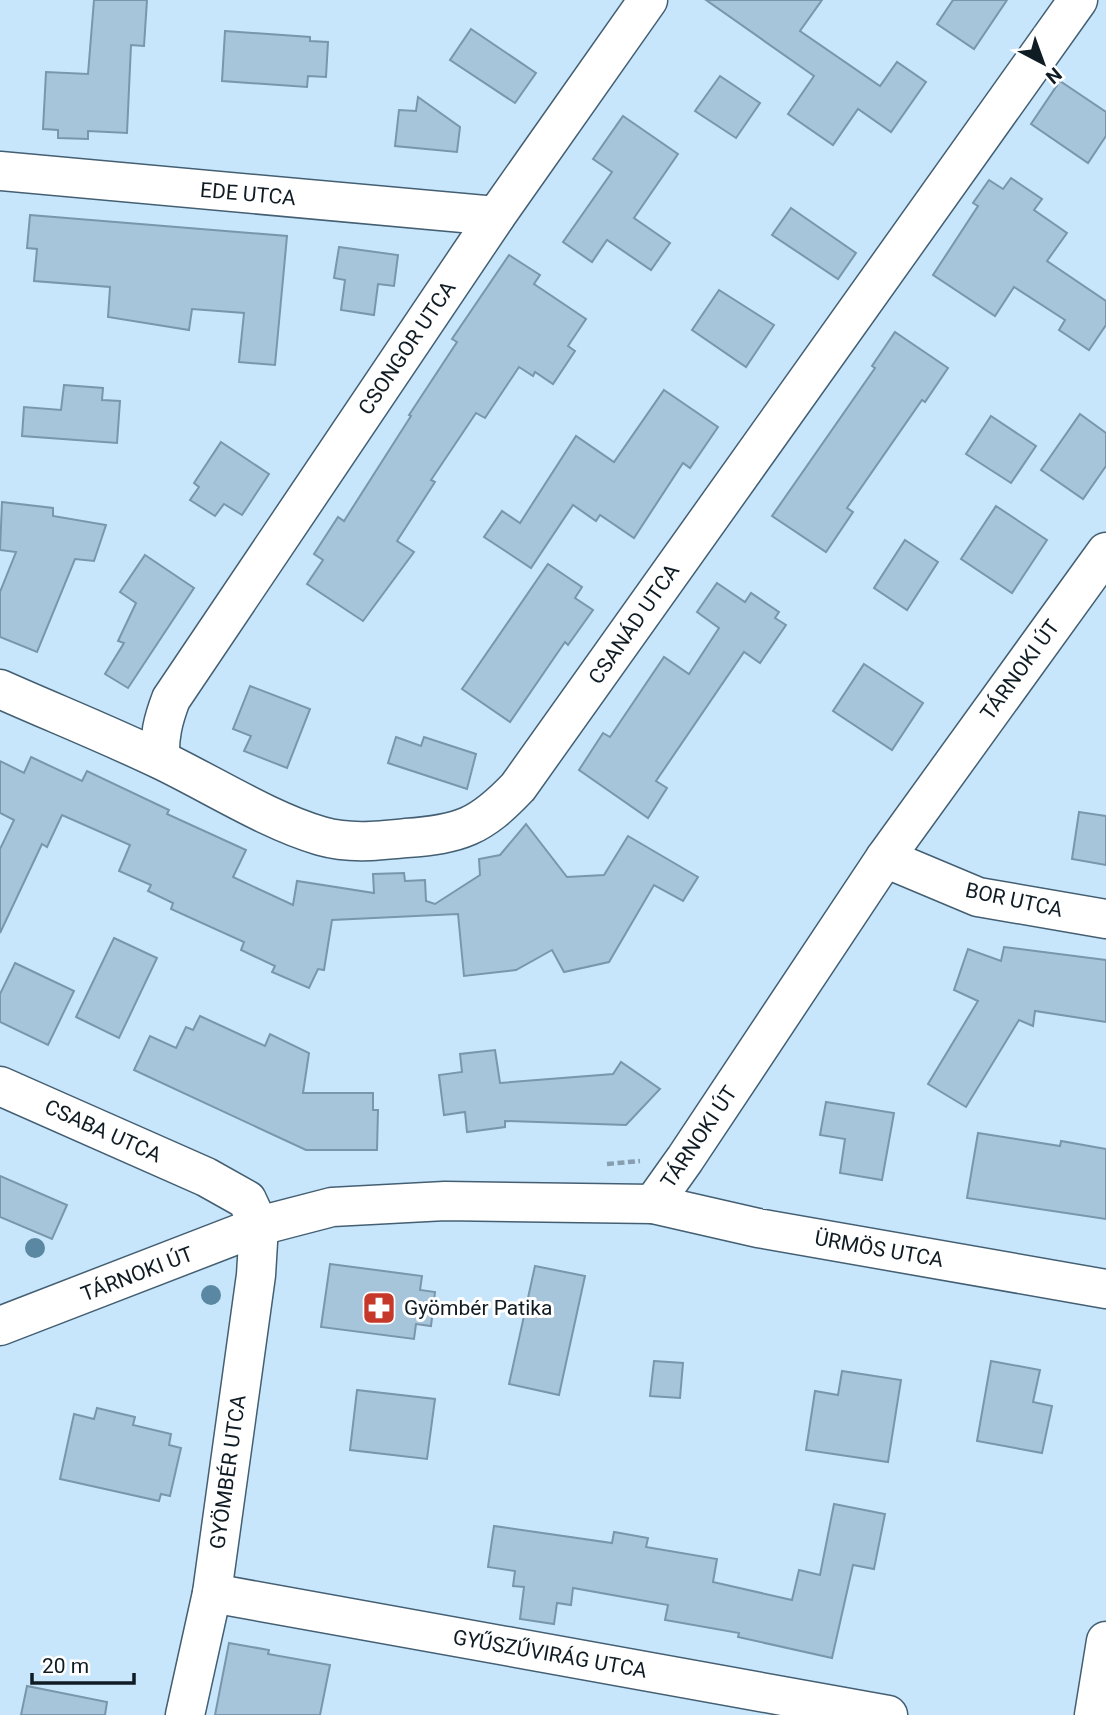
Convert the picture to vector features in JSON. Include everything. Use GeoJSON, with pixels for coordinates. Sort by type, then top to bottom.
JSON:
{"type":"FeatureCollection","features":[{"type":"Feature","properties":{"kind":"street","name":"CSONGOR UTCA"},"geometry":{"type":"LineString","coordinates":[[160,759],[161,729],[171,699],[496,216],[648,0]]}},
{"type":"Feature","properties":{"kind":"street","name":"CSANÁD UTCA"},"geometry":{"type":"LineString","coordinates":[[0,689],[160,759],[322,836],[356,841],[424,837],[458,830],[479,822],[518,787],[1078,0]]}},
{"type":"Feature","properties":{"kind":"street","name":"EDE UTCA"},"geometry":{"type":"LineString","coordinates":[[0,171],[496,216]]}},
{"type":"Feature","properties":{"kind":"street","name":"TÁRNOKI ÚT"},"geometry":{"type":"LineString","coordinates":[[0,1325],[259,1226],[332,1207],[445,1201],[653,1204],[885,858],[1106,552]]}},
{"type":"Feature","properties":{"kind":"street","name":"CSONGOR UTCA"},"geometry":{"type":"LineString","coordinates":[[95,731],[137,719],[171,699]]}},
{"type":"Feature","properties":{"kind":"street","name":"BOR UTCA"},"geometry":{"type":"LineString","coordinates":[[885,858],[978,897],[1106,919]]}},
{"type":"Feature","properties":{"kind":"street","name":"CSABA UTCA"},"geometry":{"type":"LineString","coordinates":[[0,1086],[206,1177],[247,1199],[259,1226]]}},
{"type":"Feature","properties":{"kind":"street"},"geometry":{"type":"LineString","coordinates":[[191,1253],[213,1235],[221,1214],[206,1177]]}},
{"type":"Feature","properties":{"kind":"street","name":"ÜRMÖS UTCA"},"geometry":{"type":"LineString","coordinates":[[653,1204],[758,1228],[1106,1289]]}},
{"type":"Feature","properties":{"kind":"street","name":"GYÖMBÉR UTCA"},"geometry":{"type":"LineString","coordinates":[[184,1715],[212,1593],[256,1275],[259,1226]]}},
{"type":"Feature","properties":{"kind":"street","name":"GYŰSZŰVIRÁG UTCA"},"geometry":{"type":"LineString","coordinates":[[212,1593],[888,1715]]}},
{"type":"Feature","properties":{"kind":"street"},"geometry":{"type":"LineString","coordinates":[[1094,1715],[1106,1641]]}},
{"type":"Feature","properties":{"kind":"building"},"geometry":{"type":"Polygon","coordinates":[[[94,0],[147,0],[144,46],[131,45],[127,133],[88,131],[88,139],[58,138],[58,130],[43,129],[46,72],[88,74],[94,0]]]}},
{"type":"Feature","properties":{"kind":"building"},"geometry":{"type":"Polygon","coordinates":[[[706,0],[822,0],[800,31],[880,86],[897,62],[926,82],[891,132],[858,109],[833,145],[788,114],[814,76],[706,0]]]}},
{"type":"Feature","properties":{"kind":"building"},"geometry":{"type":"Polygon","coordinates":[[[953,0],[1007,0],[974,49],[937,24],[953,0]]]}},
{"type":"Feature","properties":{"kind":"building"},"geometry":{"type":"Polygon","coordinates":[[[471,29],[536,73],[515,103],[450,60],[471,29]]]}},
{"type":"Feature","properties":{"kind":"building"},"geometry":{"type":"Polygon","coordinates":[[[225,31],[310,37],[310,41],[328,42],[326,77],[308,76],[307,87],[222,81],[225,31]]]}},
{"type":"Feature","properties":{"kind":"building"},"geometry":{"type":"Polygon","coordinates":[[[720,76],[760,103],[736,138],[695,111],[720,76]]]}},
{"type":"Feature","properties":{"kind":"building"},"geometry":{"type":"Polygon","coordinates":[[[1060,81],[1106,112],[1106,136],[1088,163],[1031,124],[1060,81]]]}},
{"type":"Feature","properties":{"kind":"building"},"geometry":{"type":"Polygon","coordinates":[[[418,97],[460,127],[457,152],[395,146],[399,110],[416,111],[418,97]]]}},
{"type":"Feature","properties":{"kind":"building"},"geometry":{"type":"Polygon","coordinates":[[[623,116],[678,154],[634,218],[670,243],[651,270],[607,240],[592,262],[563,242],[612,172],[593,159],[623,116]]]}},
{"type":"Feature","properties":{"kind":"building"},"geometry":{"type":"Polygon","coordinates":[[[1011,178],[1042,199],[1034,210],[1067,233],[1047,261],[1106,301],[1106,325],[1089,350],[1059,330],[1065,320],[1014,287],[995,316],[933,275],[978,206],[973,203],[989,180],[1003,189],[1011,178]]]}},
{"type":"Feature","properties":{"kind":"building"},"geometry":{"type":"Polygon","coordinates":[[[791,208],[856,253],[838,279],[772,235],[791,208]]]}},
{"type":"Feature","properties":{"kind":"building"},"geometry":{"type":"Polygon","coordinates":[[[30,215],[287,236],[275,365],[239,362],[244,313],[192,309],[189,330],[108,317],[110,287],[34,281],[37,249],[27,248],[30,215]]]}},
{"type":"Feature","properties":{"kind":"building"},"geometry":{"type":"Polygon","coordinates":[[[339,247],[398,255],[394,286],[378,284],[374,315],[341,310],[345,280],[334,278],[339,247]]]}},
{"type":"Feature","properties":{"kind":"building"},"geometry":{"type":"Polygon","coordinates":[[[509,255],[540,275],[534,284],[586,319],[568,346],[575,351],[553,384],[535,372],[533,376],[519,367],[485,418],[476,413],[431,480],[435,482],[397,541],[414,552],[363,621],[307,584],[323,560],[314,554],[338,517],[344,521],[457,342],[452,339],[509,255]]]}},
{"type":"Feature","properties":{"kind":"building"},"geometry":{"type":"Polygon","coordinates":[[[719,290],[774,325],[746,367],[692,330],[719,290]]]}},
{"type":"Feature","properties":{"kind":"building"},"geometry":{"type":"Polygon","coordinates":[[[895,332],[948,368],[925,402],[922,400],[847,508],[853,512],[826,552],[772,516],[875,368],[872,366],[895,332]]]}},
{"type":"Feature","properties":{"kind":"building"},"geometry":{"type":"Polygon","coordinates":[[[64,385],[103,388],[102,400],[120,401],[117,443],[22,436],[24,407],[61,410],[64,385]]]}},
{"type":"Feature","properties":{"kind":"building"},"geometry":{"type":"Polygon","coordinates":[[[664,390],[718,427],[690,468],[683,463],[634,538],[600,515],[596,521],[573,505],[531,568],[484,537],[502,511],[520,523],[576,436],[614,462],[664,390]]]}},
{"type":"Feature","properties":{"kind":"building"},"geometry":{"type":"Polygon","coordinates":[[[1080,414],[1106,433],[1106,466],[1083,499],[1041,470],[1080,414]]]}},
{"type":"Feature","properties":{"kind":"building"},"geometry":{"type":"Polygon","coordinates":[[[991,416],[1036,446],[1011,483],[966,454],[991,416]]]}},
{"type":"Feature","properties":{"kind":"building"},"geometry":{"type":"Polygon","coordinates":[[[221,442],[269,474],[242,515],[224,504],[215,516],[190,500],[199,487],[194,483],[221,442]]]}},
{"type":"Feature","properties":{"kind":"building"},"geometry":{"type":"Polygon","coordinates":[[[2,502],[53,508],[53,516],[106,525],[94,561],[75,559],[37,652],[0,637],[0,592],[16,552],[0,550],[2,502]]]}},
{"type":"Feature","properties":{"kind":"building"},"geometry":{"type":"Polygon","coordinates":[[[996,506],[1047,540],[1012,593],[961,559],[996,506]]]}},
{"type":"Feature","properties":{"kind":"building"},"geometry":{"type":"Polygon","coordinates":[[[905,540],[938,562],[907,610],[874,588],[905,540]]]}},
{"type":"Feature","properties":{"kind":"building"},"geometry":{"type":"Polygon","coordinates":[[[145,555],[194,588],[128,688],[105,674],[124,643],[118,641],[136,603],[120,592],[145,555]]]}},
{"type":"Feature","properties":{"kind":"building"},"geometry":{"type":"Polygon","coordinates":[[[548,564],[582,587],[575,598],[593,610],[568,645],[565,642],[510,722],[462,689],[548,564]]]}},
{"type":"Feature","properties":{"kind":"building"},"geometry":{"type":"Polygon","coordinates":[[[717,583],[745,602],[751,593],[779,612],[775,618],[786,625],[760,663],[744,652],[656,781],[667,788],[648,818],[579,770],[603,733],[610,737],[664,657],[689,674],[719,628],[697,612],[717,583]]]}},
{"type":"Feature","properties":{"kind":"building"},"geometry":{"type":"Polygon","coordinates":[[[864,664],[923,703],[892,750],[833,711],[864,664]]]}},
{"type":"Feature","properties":{"kind":"building"},"geometry":{"type":"Polygon","coordinates":[[[250,686],[310,709],[287,768],[244,751],[251,736],[233,729],[250,686]]]}},
{"type":"Feature","properties":{"kind":"building"},"geometry":{"type":"Polygon","coordinates":[[[396,737],[421,746],[424,737],[476,754],[467,789],[388,763],[396,737]]]}},
{"type":"Feature","properties":{"kind":"building"},"geometry":{"type":"Polygon","coordinates":[[[31,757],[82,781],[87,771],[169,810],[167,814],[246,850],[233,877],[293,905],[297,881],[374,893],[373,874],[404,873],[405,881],[425,880],[426,901],[435,904],[480,875],[479,859],[500,855],[526,824],[567,877],[604,875],[628,836],[698,877],[683,901],[654,885],[609,962],[564,972],[552,950],[516,970],[464,976],[458,914],[332,920],[324,970],[318,969],[309,988],[272,972],[275,966],[241,950],[244,942],[171,909],[173,903],[148,891],[151,885],[119,871],[130,845],[62,815],[47,847],[42,844],[0,933],[0,849],[14,820],[0,813],[0,761],[24,773],[31,757]]]}},
{"type":"Feature","properties":{"kind":"building"},"geometry":{"type":"Polygon","coordinates":[[[1079,812],[1106,816],[1106,865],[1072,859],[1079,812]]]}},
{"type":"Feature","properties":{"kind":"building"},"geometry":{"type":"Polygon","coordinates":[[[114,938],[157,958],[119,1038],[76,1017],[114,938]]]}},
{"type":"Feature","properties":{"kind":"building"},"geometry":{"type":"Polygon","coordinates":[[[1004,947],[1106,960],[1106,1022],[1035,1011],[1033,1026],[1019,1020],[966,1107],[928,1084],[978,1001],[954,990],[968,949],[1001,961],[1004,947]]]}},
{"type":"Feature","properties":{"kind":"building"},"geometry":{"type":"Polygon","coordinates":[[[15,963],[74,991],[48,1045],[0,1022],[0,994],[15,963]]]}},
{"type":"Feature","properties":{"kind":"building"},"geometry":{"type":"Polygon","coordinates":[[[200,1016],[265,1046],[270,1034],[309,1053],[303,1093],[373,1093],[373,1110],[378,1110],[377,1150],[306,1150],[134,1070],[150,1036],[176,1048],[186,1027],[193,1030],[200,1016]]]}},
{"type":"Feature","properties":{"kind":"building"},"geometry":{"type":"Polygon","coordinates":[[[495,1050],[500,1083],[613,1074],[621,1062],[660,1089],[626,1125],[505,1121],[505,1127],[467,1132],[465,1112],[444,1115],[439,1075],[462,1072],[460,1054],[495,1050]]]}},
{"type":"Feature","properties":{"kind":"building"},"geometry":{"type":"Polygon","coordinates":[[[826,1102],[894,1113],[882,1180],[840,1173],[845,1139],[820,1135],[826,1102]]]}},
{"type":"Feature","properties":{"kind":"building"},"geometry":{"type":"Polygon","coordinates":[[[978,1133],[1060,1146],[1061,1141],[1106,1149],[1106,1219],[967,1198],[978,1133]]]}},
{"type":"Feature","properties":{"kind":"building"},"geometry":{"type":"Polygon","coordinates":[[[0,1176],[67,1205],[52,1239],[0,1217],[0,1176]]]}},
{"type":"Feature","properties":{"kind":"building","name":"Gyömbér Patika"},"geometry":{"type":"Polygon","coordinates":[[[330,1264],[422,1276],[420,1290],[435,1292],[431,1326],[416,1324],[414,1339],[321,1327],[330,1264]]]}},
{"type":"Feature","properties":{"kind":"building"},"geometry":{"type":"Polygon","coordinates":[[[535,1266],[585,1276],[559,1395],[509,1384],[535,1266]]]}},
{"type":"Feature","properties":{"kind":"building"},"geometry":{"type":"Polygon","coordinates":[[[654,1361],[683,1363],[680,1398],[650,1396],[654,1361]]]}},
{"type":"Feature","properties":{"kind":"building"},"geometry":{"type":"Polygon","coordinates":[[[991,1361],[1040,1370],[1033,1402],[1052,1406],[1042,1453],[977,1441],[991,1361]]]}},
{"type":"Feature","properties":{"kind":"building"},"geometry":{"type":"Polygon","coordinates":[[[842,1371],[901,1380],[888,1462],[806,1450],[815,1391],[838,1395],[842,1371]]]}},
{"type":"Feature","properties":{"kind":"building"},"geometry":{"type":"Polygon","coordinates":[[[357,1390],[435,1399],[427,1459],[350,1450],[357,1390]]]}},
{"type":"Feature","properties":{"kind":"building"},"geometry":{"type":"Polygon","coordinates":[[[97,1408],[135,1417],[133,1425],[171,1434],[169,1445],[181,1448],[170,1496],[161,1494],[159,1501],[60,1479],[74,1414],[94,1419],[97,1408]]]}},
{"type":"Feature","properties":{"kind":"building"},"geometry":{"type":"Polygon","coordinates":[[[834,1504],[885,1514],[874,1569],[853,1565],[832,1658],[738,1637],[739,1633],[665,1620],[668,1605],[573,1588],[571,1605],[557,1603],[554,1624],[520,1619],[524,1587],[513,1586],[515,1571],[488,1567],[494,1526],[612,1543],[614,1532],[648,1538],[646,1547],[717,1559],[713,1582],[792,1600],[799,1570],[820,1575],[834,1504]]]}},
{"type":"Feature","properties":{"kind":"building"},"geometry":{"type":"Polygon","coordinates":[[[229,1643],[269,1650],[268,1654],[330,1665],[320,1715],[215,1715],[229,1643]]]}},
{"type":"Feature","properties":{"kind":"building"},"geometry":{"type":"Polygon","coordinates":[[[27,1686],[107,1702],[105,1715],[21,1715],[27,1686]]]}},
{"type":"Feature","properties":{"kind":"place","name":"Gyömbér Patika"},"geometry":{"type":"Point","coordinates":[379,1308]}}]}
